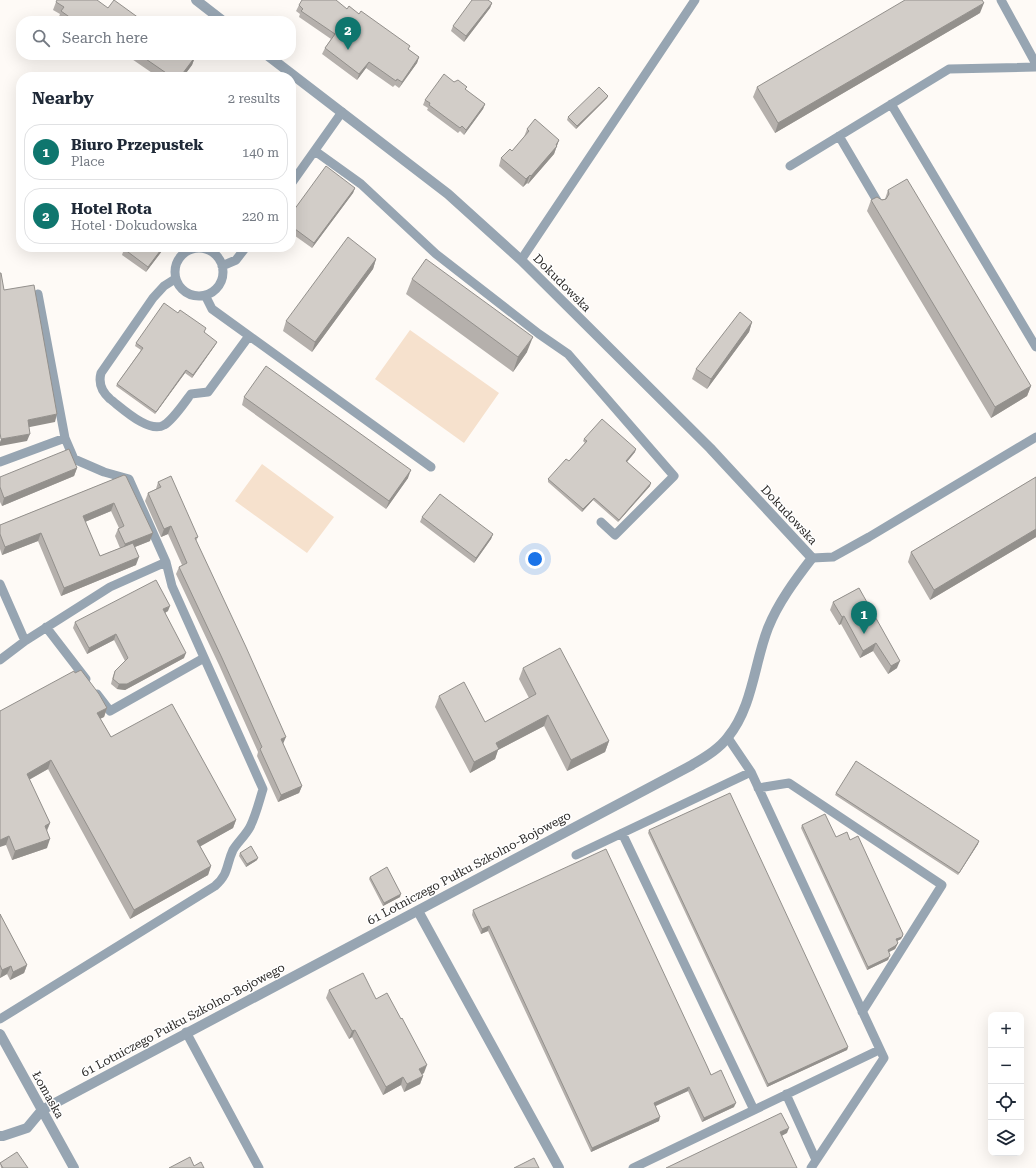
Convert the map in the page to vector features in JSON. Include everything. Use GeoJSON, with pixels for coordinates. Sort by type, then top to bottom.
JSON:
{"type":"FeatureCollection","features":[{"type":"Feature","properties":{"kind":"street"},"geometry":{"type":"LineString","coordinates":[[196,0],[217,16]]}},
{"type":"Feature","properties":{"kind":"street","name":"Dokudowska"},"geometry":{"type":"LineString","coordinates":[[274,60],[289,72]]}},
{"type":"Feature","properties":{"kind":"street","name":"Dokudowska"},"geometry":{"type":"LineString","coordinates":[[296,77],[448,194],[521,260],[710,448],[812,558]]}},
{"type":"Feature","properties":{"kind":"street","name":"61 Lotniczego Pułku Szkolno-Bojowego"},"geometry":{"type":"LineString","coordinates":[[42,1110],[186,1032],[418,911],[692,765],[712,752],[728,738],[738,722],[745,707],[768,628],[792,585],[812,558]]}},
{"type":"Feature","properties":{"kind":"street"},"geometry":{"type":"LineString","coordinates":[[418,911],[559,1168]]}},
{"type":"Feature","properties":{"kind":"street","name":"Łomaska"},"geometry":{"type":"LineString","coordinates":[[0,1034],[74,1168]]}},
{"type":"Feature","properties":{"kind":"street"},"geometry":{"type":"LineString","coordinates":[[0,1136],[27,1128],[42,1110]]}},
{"type":"Feature","properties":{"kind":"lane"},"geometry":{"type":"LineString","coordinates":[[521,260],[695,0]]}},
{"type":"Feature","properties":{"kind":"lane"},"geometry":{"type":"LineString","coordinates":[[790,166],[949,69],[1036,65],[1001,0]]}},
{"type":"Feature","properties":{"kind":"lane"},"geometry":{"type":"LineString","coordinates":[[891,104],[1036,347]]}},
{"type":"Feature","properties":{"kind":"lane"},"geometry":{"type":"LineString","coordinates":[[296,177],[342,112]]}},
{"type":"Feature","properties":{"kind":"lane"},"geometry":{"type":"LineString","coordinates":[[839,136],[879,204]]}},
{"type":"Feature","properties":{"kind":"lane"},"geometry":{"type":"LineString","coordinates":[[315,151],[361,184],[436,254],[539,334],[568,354],[674,476],[615,535],[601,522]]}},
{"type":"Feature","properties":{"kind":"lane"},"geometry":{"type":"LineString","coordinates":[[186,252],[179,258],[174,268],[175,279],[180,288],[189,295],[200,297],[210,294],[218,287],[223,277],[222,266],[217,256],[211,252]]}},
{"type":"Feature","properties":{"kind":"lane"},"geometry":{"type":"LineString","coordinates":[[222,266],[236,260],[242,252]]}},
{"type":"Feature","properties":{"kind":"lane"},"geometry":{"type":"LineString","coordinates":[[175,279],[164,286],[153,298],[101,373],[100,380],[102,389],[105,395],[110,399],[144,424],[156,428],[163,426],[191,394],[208,392],[249,336]]}},
{"type":"Feature","properties":{"kind":"lane"},"geometry":{"type":"LineString","coordinates":[[0,1019],[216,886],[222,880],[226,872],[233,851],[250,827],[263,789],[172,586],[166,562],[129,479],[104,472],[74,459],[64,438],[38,294]]}},
{"type":"Feature","properties":{"kind":"lane"},"geometry":{"type":"LineString","coordinates":[[205,295],[212,310],[431,467]]}},
{"type":"Feature","properties":{"kind":"lane"},"geometry":{"type":"LineString","coordinates":[[812,558],[833,557],[1036,437]]}},
{"type":"Feature","properties":{"kind":"lane"},"geometry":{"type":"LineString","coordinates":[[0,462],[64,438]]}},
{"type":"Feature","properties":{"kind":"lane"},"geometry":{"type":"LineString","coordinates":[[0,660],[46,627],[110,587],[166,562]]}},
{"type":"Feature","properties":{"kind":"lane"},"geometry":{"type":"LineString","coordinates":[[0,584],[25,641]]}},
{"type":"Feature","properties":{"kind":"lane"},"geometry":{"type":"LineString","coordinates":[[46,627],[110,711],[204,658]]}},
{"type":"Feature","properties":{"kind":"lane"},"geometry":{"type":"LineString","coordinates":[[728,738],[751,772],[884,1058],[813,1164]]}},
{"type":"Feature","properties":{"kind":"lane"},"geometry":{"type":"LineString","coordinates":[[576,855],[751,772]]}},
{"type":"Feature","properties":{"kind":"lane"},"geometry":{"type":"LineString","coordinates":[[758,788],[789,783],[942,885],[862,1012]]}},
{"type":"Feature","properties":{"kind":"lane"},"geometry":{"type":"LineString","coordinates":[[622,833],[754,1110]]}},
{"type":"Feature","properties":{"kind":"lane"},"geometry":{"type":"LineString","coordinates":[[186,1032],[259,1168]]}},
{"type":"Feature","properties":{"kind":"lane"},"geometry":{"type":"LineString","coordinates":[[633,1168],[880,1050]]}},
{"type":"Feature","properties":{"kind":"lane"},"geometry":{"type":"LineString","coordinates":[[786,1094],[813,1164]]}},
{"type":"Feature","properties":{"kind":"shaded area"},"geometry":{"type":"Polygon","coordinates":[[[410,330],[499,393],[464,443],[375,379],[410,330]]]}},
{"type":"Feature","properties":{"kind":"shaded area"},"geometry":{"type":"Polygon","coordinates":[[[262,464],[334,517],[307,553],[235,501],[262,464]]]}},
{"type":"Feature","properties":{"kind":"building"},"geometry":{"type":"Polygon","coordinates":[[[57,0],[97,0],[108,8],[114,0],[136,16],[68,16],[61,11],[64,7],[56,2],[57,0]]]}},
{"type":"Feature","properties":{"kind":"building"},"geometry":{"type":"Polygon","coordinates":[[[302,0],[336,0],[347,9],[349,6],[359,14],[361,11],[410,46],[408,49],[419,57],[402,82],[397,79],[396,81],[369,62],[359,74],[325,48],[335,34],[301,11],[303,9],[299,5],[302,0]]]}},
{"type":"Feature","properties":{"kind":"building"},"geometry":{"type":"Polygon","coordinates":[[[472,0],[488,0],[492,3],[466,36],[453,26],[472,0]]]}},
{"type":"Feature","properties":{"kind":"building"},"geometry":{"type":"Polygon","coordinates":[[[905,0],[982,0],[984,3],[778,123],[757,87],[905,0]]]}},
{"type":"Feature","properties":{"kind":"building"},"geometry":{"type":"Polygon","coordinates":[[[147,60],[193,60],[184,72],[165,72],[147,60]]]}},
{"type":"Feature","properties":{"kind":"building"},"geometry":{"type":"Polygon","coordinates":[[[444,74],[454,82],[458,80],[467,87],[465,89],[485,104],[466,130],[462,126],[460,128],[429,105],[430,103],[425,100],[444,74]]]}},
{"type":"Feature","properties":{"kind":"building"},"geometry":{"type":"Polygon","coordinates":[[[599,87],[608,96],[577,126],[568,117],[599,87]]]}},
{"type":"Feature","properties":{"kind":"building"},"geometry":{"type":"Polygon","coordinates":[[[535,119],[559,140],[556,145],[557,146],[531,176],[530,175],[526,179],[501,158],[510,149],[512,151],[529,131],[527,129],[535,119]]]}},
{"type":"Feature","properties":{"kind":"building"},"geometry":{"type":"Polygon","coordinates":[[[326,166],[355,188],[314,243],[296,230],[296,207],[326,166]]]}},
{"type":"Feature","properties":{"kind":"building"},"geometry":{"type":"Polygon","coordinates":[[[907,179],[1031,386],[995,407],[871,200],[877,197],[882,200],[886,199],[889,194],[888,190],[907,179]]]}},
{"type":"Feature","properties":{"kind":"building"},"geometry":{"type":"Polygon","coordinates":[[[348,237],[376,259],[315,342],[286,321],[348,237]]]}},
{"type":"Feature","properties":{"kind":"building"},"geometry":{"type":"Polygon","coordinates":[[[128,252],[159,252],[148,267],[128,252]]]}},
{"type":"Feature","properties":{"kind":"building"},"geometry":{"type":"Polygon","coordinates":[[[426,259],[533,337],[518,357],[412,279],[426,259]]]}},
{"type":"Feature","properties":{"kind":"building"},"geometry":{"type":"Polygon","coordinates":[[[0,273],[4,290],[34,285],[57,414],[28,420],[30,434],[1,439],[0,433],[0,273]]]}},
{"type":"Feature","properties":{"kind":"building"},"geometry":{"type":"Polygon","coordinates":[[[164,303],[178,313],[180,310],[206,328],[204,332],[217,342],[193,375],[186,370],[156,412],[117,384],[143,348],[136,343],[164,303]]]}},
{"type":"Feature","properties":{"kind":"building"},"geometry":{"type":"Polygon","coordinates":[[[740,312],[752,322],[711,379],[696,369],[740,312]]]}},
{"type":"Feature","properties":{"kind":"building"},"geometry":{"type":"Polygon","coordinates":[[[266,366],[411,470],[389,501],[244,397],[266,366]]]}},
{"type":"Feature","properties":{"kind":"building"},"geometry":{"type":"Polygon","coordinates":[[[602,419],[636,449],[626,461],[651,483],[619,520],[594,498],[583,509],[548,479],[566,459],[569,461],[587,441],[584,439],[602,419]]]}},
{"type":"Feature","properties":{"kind":"building"},"geometry":{"type":"Polygon","coordinates":[[[69,449],[77,468],[4,498],[0,487],[0,477],[69,449]]]}},
{"type":"Feature","properties":{"kind":"building"},"geometry":{"type":"Polygon","coordinates":[[[124,475],[126,476],[153,533],[125,544],[118,529],[124,526],[114,503],[83,516],[100,556],[133,543],[139,557],[64,588],[41,533],[5,547],[0,534],[0,525],[124,475]]]}},
{"type":"Feature","properties":{"kind":"building"},"geometry":{"type":"Polygon","coordinates":[[[171,476],[198,537],[195,538],[286,737],[281,739],[302,786],[281,795],[260,749],[262,747],[179,567],[187,563],[171,526],[164,529],[148,493],[161,487],[158,482],[171,476]]]}},
{"type":"Feature","properties":{"kind":"building"},"geometry":{"type":"Polygon","coordinates":[[[1036,477],[1036,529],[934,590],[911,552],[1036,477]]]}},
{"type":"Feature","properties":{"kind":"building"},"geometry":{"type":"Polygon","coordinates":[[[440,494],[493,534],[476,558],[422,517],[440,494]]]}},
{"type":"Feature","properties":{"kind":"building"},"geometry":{"type":"Polygon","coordinates":[[[156,580],[170,606],[163,609],[186,653],[127,684],[119,684],[113,679],[115,671],[128,658],[116,634],[89,648],[75,622],[156,580]]]}},
{"type":"Feature","properties":{"kind":"building"},"geometry":{"type":"Polygon","coordinates":[[[859,588],[900,661],[891,666],[876,643],[863,651],[844,616],[842,617],[833,602],[859,588]]]}},
{"type":"Feature","properties":{"kind":"building"},"geometry":{"type":"Polygon","coordinates":[[[560,648],[609,741],[571,760],[548,715],[496,743],[499,749],[474,762],[439,696],[464,682],[485,722],[536,694],[523,668],[560,648]]]}},
{"type":"Feature","properties":{"kind":"building"},"geometry":{"type":"Polygon","coordinates":[[[81,670],[99,694],[107,708],[97,713],[111,737],[172,704],[236,820],[197,841],[211,866],[134,910],[51,760],[27,774],[50,823],[45,826],[50,839],[15,851],[9,836],[0,840],[0,711],[74,671],[75,673],[81,670]]]}},
{"type":"Feature","properties":{"kind":"building"},"geometry":{"type":"Polygon","coordinates":[[[856,761],[979,841],[959,873],[836,793],[856,761]]]}},
{"type":"Feature","properties":{"kind":"building"},"geometry":{"type":"Polygon","coordinates":[[[730,793],[848,1047],[768,1084],[649,830],[730,793]]]}},
{"type":"Feature","properties":{"kind":"building"},"geometry":{"type":"Polygon","coordinates":[[[825,814],[836,837],[847,832],[850,840],[858,836],[903,934],[902,937],[896,939],[898,943],[888,950],[890,955],[889,957],[868,967],[802,825],[825,814]]]}},
{"type":"Feature","properties":{"kind":"building"},"geometry":{"type":"Polygon","coordinates":[[[251,846],[258,858],[247,864],[240,853],[251,846]]]}},
{"type":"Feature","properties":{"kind":"building"},"geometry":{"type":"Polygon","coordinates":[[[606,849],[711,1075],[721,1070],[736,1103],[704,1118],[689,1087],[654,1103],[660,1117],[592,1148],[489,926],[482,929],[473,910],[606,849]]]}},
{"type":"Feature","properties":{"kind":"building"},"geometry":{"type":"Polygon","coordinates":[[[387,867],[401,894],[384,903],[370,877],[387,867]]]}},
{"type":"Feature","properties":{"kind":"building"},"geometry":{"type":"Polygon","coordinates":[[[0,914],[27,965],[13,972],[11,966],[2,970],[0,965],[0,914]]]}},
{"type":"Feature","properties":{"kind":"building"},"geometry":{"type":"Polygon","coordinates":[[[363,973],[376,999],[387,993],[427,1065],[419,1069],[423,1076],[407,1084],[403,1077],[386,1087],[355,1030],[352,1031],[329,990],[363,973]]]}},
{"type":"Feature","properties":{"kind":"building"},"geometry":{"type":"Polygon","coordinates":[[[781,1113],[789,1128],[780,1132],[797,1168],[666,1168],[781,1113]]]}},
{"type":"Feature","properties":{"kind":"building"},"geometry":{"type":"Polygon","coordinates":[[[17,1152],[28,1168],[3,1168],[0,1163],[17,1152]]]}},
{"type":"Feature","properties":{"kind":"building"},"geometry":{"type":"Polygon","coordinates":[[[190,1157],[194,1166],[201,1162],[204,1168],[169,1168],[190,1157]]]}},
{"type":"Feature","properties":{"kind":"building"},"geometry":{"type":"Polygon","coordinates":[[[534,1158],[539,1168],[514,1168],[534,1158]]]}},
{"type":"Feature","properties":{"kind":"place","name":"Hotel Rota"},"geometry":{"type":"Point","coordinates":[348,50]}},
{"type":"Feature","properties":{"kind":"place","name":"Biuro Przepustek"},"geometry":{"type":"Point","coordinates":[864,634]}}]}
